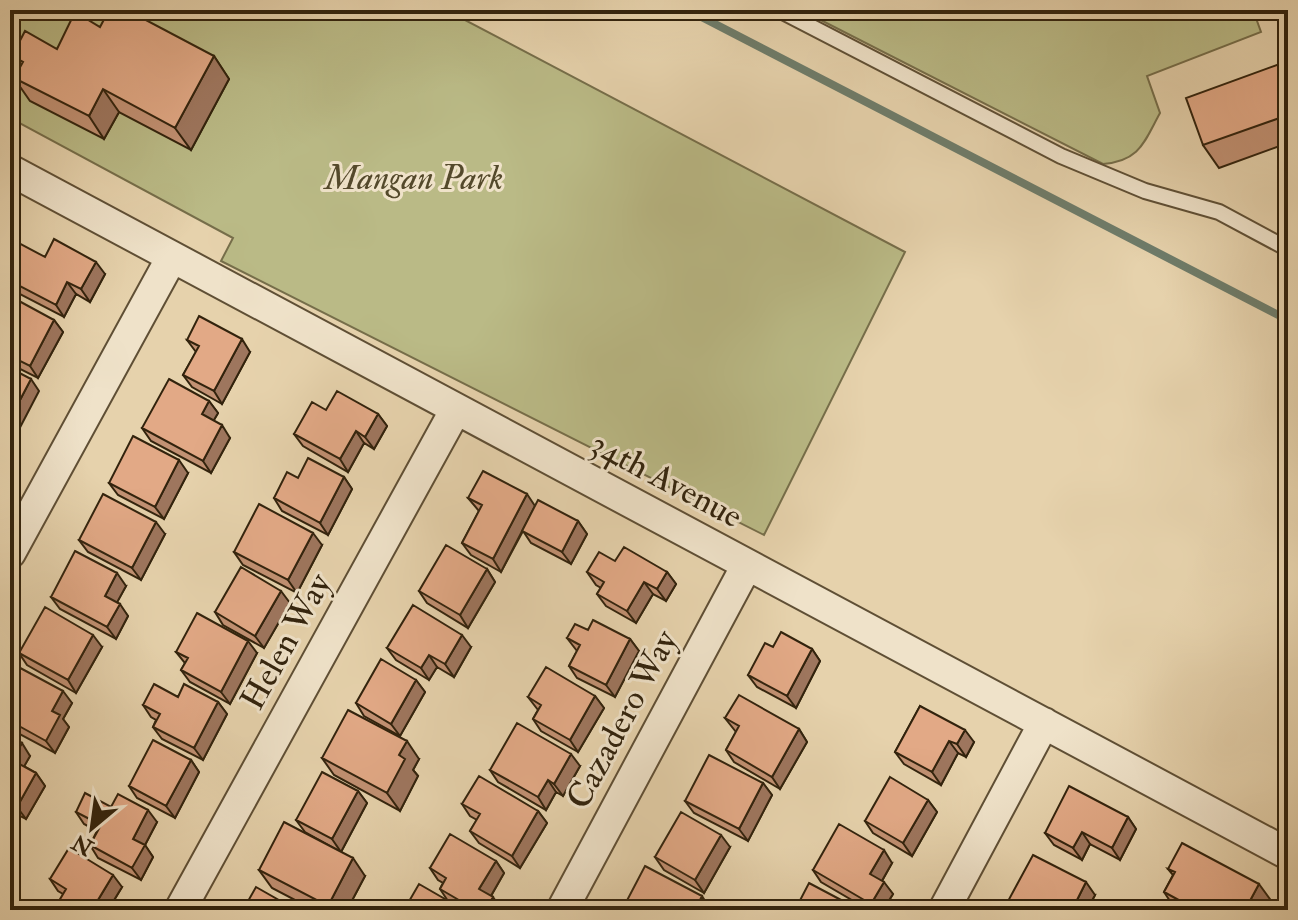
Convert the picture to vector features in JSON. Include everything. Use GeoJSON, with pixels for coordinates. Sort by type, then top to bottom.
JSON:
{"type":"FeatureCollection","features":[{"type":"Feature","properties":{"kind":"street","name":"34th Avenue"},"geometry":{"type":"LineString","coordinates":[[10,170],[1288,854]]}},
{"type":"Feature","properties":{"kind":"street"},"geometry":{"type":"LineString","coordinates":[[10,553],[172,257]]}},
{"type":"Feature","properties":{"kind":"street","name":"Helen Way"},"geometry":{"type":"LineString","coordinates":[[180,910],[456,409]]}},
{"type":"Feature","properties":{"kind":"street","name":"Cazadero Way"},"geometry":{"type":"LineString","coordinates":[[562,910],[747,565]]}},
{"type":"Feature","properties":{"kind":"street"},"geometry":{"type":"LineString","coordinates":[[944,910],[1044,723]]}},
{"type":"Feature","properties":{"kind":"lane"},"geometry":{"type":"LineString","coordinates":[[779,10],[1061,156],[1145,191],[1219,212],[1288,249]]}},
{"type":"Feature","properties":{"kind":"green space","name":"Mangan Park"},"geometry":{"type":"Polygon","coordinates":[[[10,10],[446,10],[905,252],[764,535],[221,261],[233,238],[10,118],[10,10]]]}},
{"type":"Feature","properties":{"kind":"green space"},"geometry":{"type":"Polygon","coordinates":[[[801,10],[1253,10],[1261,32],[1147,76],[1160,113],[1145,141],[1133,154],[1103,164],[801,10]]]}},
{"type":"Feature","properties":{"kind":"building"},"geometry":{"type":"Polygon","coordinates":[[[109,10],[127,10],[214,56],[175,128],[103,89],[89,116],[14,78],[23,62],[12,56],[25,31],[57,49],[75,12],[100,27],[109,10]]]}},
{"type":"Feature","properties":{"kind":"building"},"geometry":{"type":"Polygon","coordinates":[[[1288,61],[1288,115],[1203,145],[1186,98],[1288,61]]]}},
{"type":"Feature","properties":{"kind":"building"},"geometry":{"type":"Polygon","coordinates":[[[54,239],[96,262],[81,289],[67,282],[56,305],[10,281],[10,255],[17,242],[45,257],[54,239]]]}},
{"type":"Feature","properties":{"kind":"building"},"geometry":{"type":"Polygon","coordinates":[[[19,301],[54,320],[30,366],[10,356],[10,318],[19,301]]]}},
{"type":"Feature","properties":{"kind":"building"},"geometry":{"type":"Polygon","coordinates":[[[199,316],[242,339],[214,391],[183,375],[199,346],[187,340],[199,316]]]}},
{"type":"Feature","properties":{"kind":"building"},"geometry":{"type":"Polygon","coordinates":[[[10,368],[31,379],[10,419],[10,368]]]}},
{"type":"Feature","properties":{"kind":"building"},"geometry":{"type":"Polygon","coordinates":[[[169,379],[209,401],[202,414],[222,425],[203,461],[142,428],[169,379]]]}},
{"type":"Feature","properties":{"kind":"building"},"geometry":{"type":"Polygon","coordinates":[[[337,391],[378,414],[365,437],[356,431],[340,459],[294,434],[312,402],[326,410],[337,391]]]}},
{"type":"Feature","properties":{"kind":"building"},"geometry":{"type":"Polygon","coordinates":[[[133,436],[179,460],[155,507],[109,483],[133,436]]]}},
{"type":"Feature","properties":{"kind":"building"},"geometry":{"type":"Polygon","coordinates":[[[308,458],[344,477],[320,523],[274,498],[287,472],[298,478],[308,458]]]}},
{"type":"Feature","properties":{"kind":"building"},"geometry":{"type":"Polygon","coordinates":[[[483,471],[527,494],[493,559],[462,543],[482,505],[468,498],[483,471]]]}},
{"type":"Feature","properties":{"kind":"building"},"geometry":{"type":"Polygon","coordinates":[[[103,494],[156,522],[132,568],[79,540],[103,494]]]}},
{"type":"Feature","properties":{"kind":"building"},"geometry":{"type":"Polygon","coordinates":[[[538,500],[578,521],[562,552],[522,531],[538,500]]]}},
{"type":"Feature","properties":{"kind":"building"},"geometry":{"type":"Polygon","coordinates":[[[259,504],[313,533],[288,580],[234,552],[259,504]]]}},
{"type":"Feature","properties":{"kind":"building"},"geometry":{"type":"Polygon","coordinates":[[[446,545],[487,569],[460,615],[419,591],[446,545]]]}},
{"type":"Feature","properties":{"kind":"building"},"geometry":{"type":"Polygon","coordinates":[[[624,547],[667,572],[657,589],[644,582],[627,611],[597,594],[604,582],[587,572],[599,552],[615,561],[624,547]]]}},
{"type":"Feature","properties":{"kind":"building"},"geometry":{"type":"Polygon","coordinates":[[[75,551],[117,573],[105,596],[120,604],[107,627],[51,597],[75,551]]]}},
{"type":"Feature","properties":{"kind":"building"},"geometry":{"type":"Polygon","coordinates":[[[241,567],[281,591],[255,636],[215,612],[241,567]]]}},
{"type":"Feature","properties":{"kind":"building"},"geometry":{"type":"Polygon","coordinates":[[[413,605],[462,635],[445,664],[429,655],[421,668],[387,648],[413,605]]]}},
{"type":"Feature","properties":{"kind":"building"},"geometry":{"type":"Polygon","coordinates":[[[45,607],[93,635],[68,680],[19,653],[45,607]]]}},
{"type":"Feature","properties":{"kind":"building"},"geometry":{"type":"Polygon","coordinates":[[[197,613],[248,641],[221,692],[181,670],[188,658],[176,652],[197,613]]]}},
{"type":"Feature","properties":{"kind":"building"},"geometry":{"type":"Polygon","coordinates":[[[593,620],[630,639],[606,685],[569,666],[580,645],[567,638],[575,624],[588,630],[593,620]]]}},
{"type":"Feature","properties":{"kind":"building"},"geometry":{"type":"Polygon","coordinates":[[[781,632],[812,649],[787,696],[748,675],[765,643],[773,647],[781,632]]]}},
{"type":"Feature","properties":{"kind":"building"},"geometry":{"type":"Polygon","coordinates":[[[381,659],[416,680],[391,724],[356,703],[381,659]]]}},
{"type":"Feature","properties":{"kind":"building"},"geometry":{"type":"Polygon","coordinates":[[[11,663],[63,691],[52,711],[60,715],[46,741],[10,721],[11,663]]]}},
{"type":"Feature","properties":{"kind":"building"},"geometry":{"type":"Polygon","coordinates":[[[546,667],[595,696],[570,740],[533,719],[541,705],[528,697],[546,667]]]}},
{"type":"Feature","properties":{"kind":"building"},"geometry":{"type":"Polygon","coordinates":[[[154,684],[178,697],[184,684],[218,702],[194,748],[153,727],[160,714],[143,705],[154,684]]]}},
{"type":"Feature","properties":{"kind":"building"},"geometry":{"type":"Polygon","coordinates":[[[739,695],[799,729],[772,777],[726,750],[739,726],[725,718],[739,695]]]}},
{"type":"Feature","properties":{"kind":"building"},"geometry":{"type":"Polygon","coordinates":[[[920,706],[965,730],[957,744],[949,741],[932,772],[895,752],[920,706]]]}},
{"type":"Feature","properties":{"kind":"building"},"geometry":{"type":"Polygon","coordinates":[[[348,710],[407,741],[399,755],[405,759],[387,793],[322,758],[348,710]]]}},
{"type":"Feature","properties":{"kind":"building"},"geometry":{"type":"Polygon","coordinates":[[[517,723],[571,754],[554,784],[548,780],[538,797],[490,770],[517,723]]]}},
{"type":"Feature","properties":{"kind":"building"},"geometry":{"type":"Polygon","coordinates":[[[10,737],[22,743],[12,760],[36,773],[17,807],[10,803],[10,737]]]}},
{"type":"Feature","properties":{"kind":"building"},"geometry":{"type":"Polygon","coordinates":[[[153,740],[191,760],[166,806],[129,786],[153,740]]]}},
{"type":"Feature","properties":{"kind":"building"},"geometry":{"type":"Polygon","coordinates":[[[709,755],[763,783],[739,829],[685,801],[709,755]]]}},
{"type":"Feature","properties":{"kind":"building"},"geometry":{"type":"Polygon","coordinates":[[[322,772],[358,791],[332,839],[296,820],[322,772]]]}},
{"type":"Feature","properties":{"kind":"building"},"geometry":{"type":"Polygon","coordinates":[[[479,776],[538,811],[512,856],[470,831],[480,814],[462,804],[479,776]]]}},
{"type":"Feature","properties":{"kind":"building"},"geometry":{"type":"Polygon","coordinates":[[[890,777],[928,800],[903,843],[865,821],[890,777]]]}},
{"type":"Feature","properties":{"kind":"building"},"geometry":{"type":"Polygon","coordinates":[[[1069,786],[1128,817],[1112,848],[1082,832],[1073,848],[1045,833],[1069,786]]]}},
{"type":"Feature","properties":{"kind":"building"},"geometry":{"type":"Polygon","coordinates":[[[85,793],[111,807],[118,794],[148,810],[133,839],[145,845],[132,868],[90,845],[101,825],[76,812],[85,793]]]}},
{"type":"Feature","properties":{"kind":"building"},"geometry":{"type":"Polygon","coordinates":[[[681,812],[721,835],[695,880],[655,857],[681,812]]]}},
{"type":"Feature","properties":{"kind":"building"},"geometry":{"type":"Polygon","coordinates":[[[284,822],[353,858],[328,906],[259,870],[284,822]]]}},
{"type":"Feature","properties":{"kind":"building"},"geometry":{"type":"Polygon","coordinates":[[[839,824],[884,850],[870,874],[884,882],[871,904],[813,870],[839,824]]]}},
{"type":"Feature","properties":{"kind":"building"},"geometry":{"type":"Polygon","coordinates":[[[450,834],[496,861],[479,889],[493,897],[486,910],[476,910],[440,889],[446,878],[430,868],[450,834]]]}},
{"type":"Feature","properties":{"kind":"building"},"geometry":{"type":"Polygon","coordinates":[[[1182,843],[1259,884],[1245,910],[1197,910],[1164,892],[1175,872],[1168,869],[1182,843]]]}},
{"type":"Feature","properties":{"kind":"building"},"geometry":{"type":"Polygon","coordinates":[[[69,848],[113,875],[98,900],[110,907],[108,910],[63,910],[56,906],[66,889],[50,879],[69,848]]]}},
{"type":"Feature","properties":{"kind":"building"},"geometry":{"type":"Polygon","coordinates":[[[1033,855],[1086,882],[1072,910],[1051,902],[1047,910],[1020,910],[1007,903],[1033,855]]]}},
{"type":"Feature","properties":{"kind":"building"},"geometry":{"type":"Polygon","coordinates":[[[645,866],[702,896],[695,910],[622,910],[645,866]]]}},
{"type":"Feature","properties":{"kind":"building"},"geometry":{"type":"Polygon","coordinates":[[[809,883],[860,910],[795,910],[809,883]]]}},
{"type":"Feature","properties":{"kind":"building"},"geometry":{"type":"Polygon","coordinates":[[[419,884],[464,910],[404,910],[419,884]]]}},
{"type":"Feature","properties":{"kind":"building"},"geometry":{"type":"Polygon","coordinates":[[[256,887],[291,907],[290,910],[243,910],[256,887]]]}},
{"type":"Feature","properties":{"kind":"waterway"},"geometry":{"type":"LineString","coordinates":[[688,10],[1288,320]]}}]}
